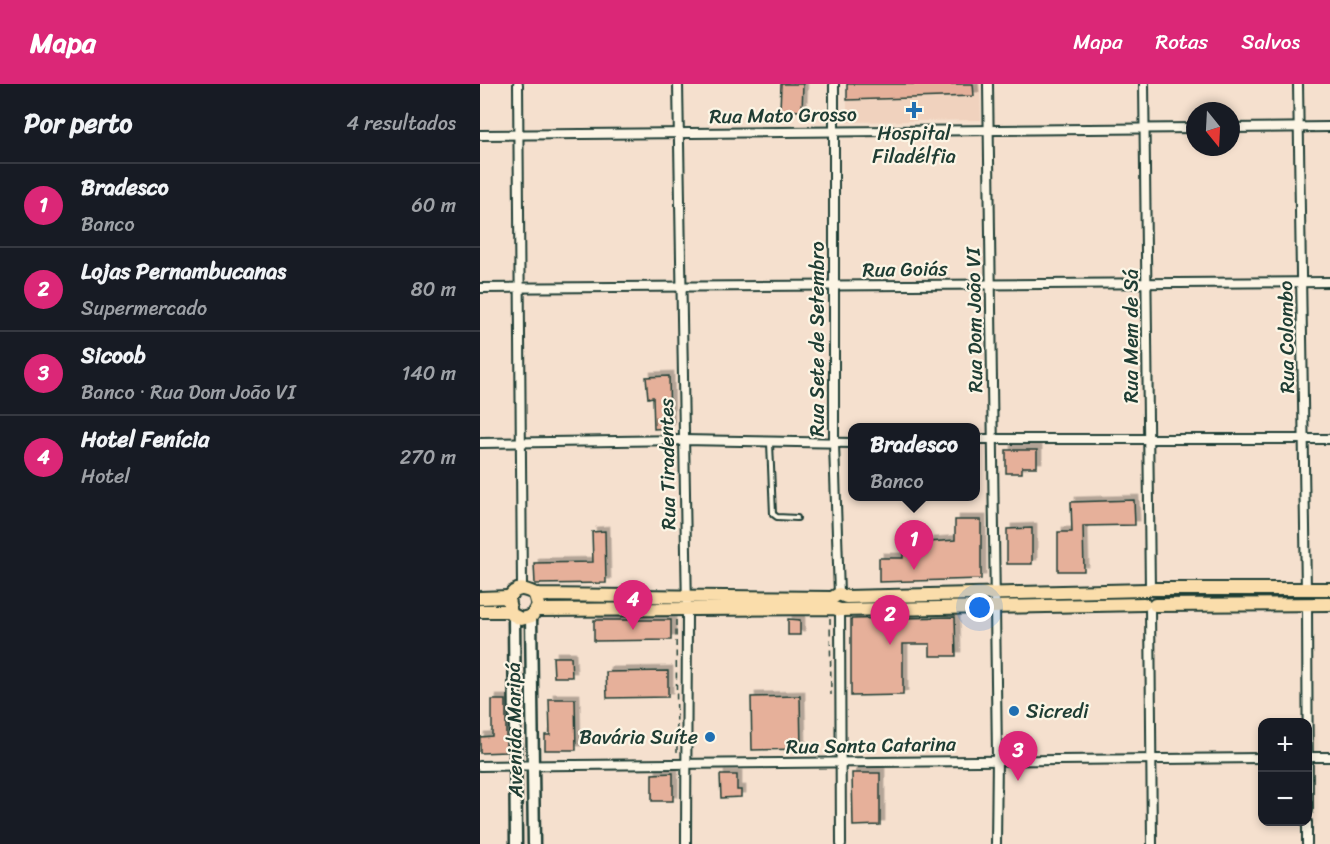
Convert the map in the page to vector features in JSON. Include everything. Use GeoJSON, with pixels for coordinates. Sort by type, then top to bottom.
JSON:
{"type":"FeatureCollection","features":[{"type":"Feature","properties":{"kind":"main road"},"geometry":{"type":"LineString","coordinates":[[480,598],[508,597],[515,590],[522,588],[535,595],[686,596],[839,603],[994,606],[1330,604]]}},
{"type":"Feature","properties":{"kind":"main road"},"geometry":{"type":"LineString","coordinates":[[1150,589],[1142,596],[1150,605]]}},
{"type":"Feature","properties":{"kind":"main road"},"geometry":{"type":"LineString","coordinates":[[480,611],[511,614],[521,619],[534,613],[681,610],[839,603],[995,592],[1330,589]]}},
{"type":"Feature","properties":{"kind":"main road"},"geometry":{"type":"LineString","coordinates":[[534,613],[535,595]]}},
{"type":"Feature","properties":{"kind":"main road"},"geometry":{"type":"LineString","coordinates":[[508,597],[511,614]]}},
{"type":"Feature","properties":{"kind":"main road","name":"Avenida Maripá"},"geometry":{"type":"LineString","coordinates":[[534,613],[532,766],[534,844]]}},
{"type":"Feature","properties":{"kind":"main road","name":"Avenida Maripá"},"geometry":{"type":"LineString","coordinates":[[511,614],[516,844]]}},
{"type":"Feature","properties":{"kind":"main road"},"geometry":{"type":"LineString","coordinates":[[515,769],[532,766]]}},
{"type":"Feature","properties":{"kind":"main road"},"geometry":{"type":"LineString","coordinates":[[516,832],[525,836],[534,832]]}},
{"type":"Feature","properties":{"kind":"street"},"geometry":{"type":"LineString","coordinates":[[518,84],[522,588]]}},
{"type":"Feature","properties":{"kind":"street","name":"Rua Tiradentes"},"geometry":{"type":"LineString","coordinates":[[678,84],[686,596],[681,610],[688,763],[686,844]]}},
{"type":"Feature","properties":{"kind":"street","name":"Rua Sete de Setembro"},"geometry":{"type":"LineString","coordinates":[[834,84],[834,444],[839,603],[841,844]]}},
{"type":"Feature","properties":{"kind":"street","name":"Rua Dom João VI"},"geometry":{"type":"LineString","coordinates":[[988,84],[997,760],[996,844]]}},
{"type":"Feature","properties":{"kind":"street","name":"Rua Mem de Sá"},"geometry":{"type":"LineString","coordinates":[[1144,84],[1150,589]]}},
{"type":"Feature","properties":{"kind":"street","name":"Rua Colombo"},"geometry":{"type":"LineString","coordinates":[[1298,84],[1306,590]]}},
{"type":"Feature","properties":{"kind":"street"},"geometry":{"type":"LineString","coordinates":[[1240,128],[1330,127]]}},
{"type":"Feature","properties":{"kind":"street","name":"Rua Mato Grosso"},"geometry":{"type":"LineString","coordinates":[[480,135],[1186,128]]}},
{"type":"Feature","properties":{"kind":"street","name":"Rua Goiás"},"geometry":{"type":"LineString","coordinates":[[480,288],[1330,282]]}},
{"type":"Feature","properties":{"kind":"street"},"geometry":{"type":"LineString","coordinates":[[980,439],[1330,439]]}},
{"type":"Feature","properties":{"kind":"street"},"geometry":{"type":"LineString","coordinates":[[480,443],[682,440],[848,443]]}},
{"type":"Feature","properties":{"kind":"street"},"geometry":{"type":"LineString","coordinates":[[1307,604],[1308,718]]}},
{"type":"Feature","properties":{"kind":"street"},"geometry":{"type":"LineString","coordinates":[[1150,605],[1152,844]]}},
{"type":"Feature","properties":{"kind":"street"},"geometry":{"type":"LineString","coordinates":[[1312,757],[1330,757]]}},
{"type":"Feature","properties":{"kind":"street","name":"Rua Santa Catarina"},"geometry":{"type":"LineString","coordinates":[[532,766],[1258,758]]}},
{"type":"Feature","properties":{"kind":"street"},"geometry":{"type":"LineString","coordinates":[[480,766],[515,769]]}},
{"type":"Feature","properties":{"kind":"street"},"geometry":{"type":"LineString","coordinates":[[1307,826],[1307,844]]}},
{"type":"Feature","properties":{"kind":"lane"},"geometry":{"type":"LineString","coordinates":[[770,442],[773,514],[777,517],[797,518]]}},
{"type":"Feature","properties":{"kind":"path"},"geometry":{"type":"LineString","coordinates":[[678,764],[681,610]]}},
{"type":"Feature","properties":{"kind":"shaded area","name":"Hospital Filadélfia"},"geometry":{"type":"Polygon","coordinates":[[[847,84],[980,84],[981,120],[847,122],[847,84]]]}},
{"type":"Feature","properties":{"kind":"building"},"geometry":{"type":"Polygon","coordinates":[[[781,84],[803,84],[802,111],[780,110],[781,84]]]}},
{"type":"Feature","properties":{"kind":"building"},"geometry":{"type":"Polygon","coordinates":[[[847,84],[973,84],[974,96],[847,100],[847,84]]]}},
{"type":"Feature","properties":{"kind":"building"},"geometry":{"type":"Polygon","coordinates":[[[669,376],[670,428],[654,429],[653,397],[648,398],[646,377],[669,376]]]}},
{"type":"Feature","properties":{"kind":"building"},"geometry":{"type":"Polygon","coordinates":[[[1006,450],[1037,450],[1037,467],[1022,467],[1022,473],[1006,473],[1006,450]]]}},
{"type":"Feature","properties":{"kind":"building"},"geometry":{"type":"Polygon","coordinates":[[[1134,500],[1135,525],[1083,526],[1084,571],[1058,571],[1058,532],[1072,532],[1071,502],[1134,500]]]}},
{"type":"Feature","properties":{"kind":"building"},"geometry":{"type":"Polygon","coordinates":[[[955,520],[981,520],[981,579],[879,582],[879,558],[903,558],[903,550],[929,550],[929,542],[955,540],[955,520]]]}},
{"type":"Feature","properties":{"kind":"building"},"geometry":{"type":"Polygon","coordinates":[[[1032,528],[1032,564],[1007,564],[1007,529],[1032,528]]]}},
{"type":"Feature","properties":{"kind":"building"},"geometry":{"type":"Polygon","coordinates":[[[605,531],[606,583],[535,584],[534,563],[593,562],[592,532],[605,531]]]}},
{"type":"Feature","properties":{"kind":"building"},"geometry":{"type":"Polygon","coordinates":[[[955,617],[956,656],[930,656],[930,644],[903,644],[903,695],[851,696],[851,619],[955,617]]]}},
{"type":"Feature","properties":{"kind":"building"},"geometry":{"type":"Polygon","coordinates":[[[788,619],[800,620],[800,635],[788,635],[788,619]]]}},
{"type":"Feature","properties":{"kind":"building"},"geometry":{"type":"Polygon","coordinates":[[[594,620],[671,620],[671,640],[594,641],[594,620]]]}},
{"type":"Feature","properties":{"kind":"building"},"geometry":{"type":"Polygon","coordinates":[[[553,657],[571,657],[572,677],[554,677],[553,657]]]}},
{"type":"Feature","properties":{"kind":"building"},"geometry":{"type":"Polygon","coordinates":[[[668,671],[668,697],[607,698],[606,672],[668,671]]]}},
{"type":"Feature","properties":{"kind":"building"},"geometry":{"type":"Polygon","coordinates":[[[800,696],[801,749],[752,750],[751,697],[800,696]]]}},
{"type":"Feature","properties":{"kind":"building"},"geometry":{"type":"Polygon","coordinates":[[[549,699],[575,699],[576,750],[545,750],[545,735],[550,735],[549,699]]]}},
{"type":"Feature","properties":{"kind":"building"},"geometry":{"type":"Polygon","coordinates":[[[492,700],[506,700],[506,752],[480,753],[480,737],[492,736],[492,700]]]}},
{"type":"Feature","properties":{"kind":"building"},"geometry":{"type":"Polygon","coordinates":[[[673,773],[673,801],[652,801],[652,774],[673,773]]]}},
{"type":"Feature","properties":{"kind":"building"},"geometry":{"type":"Polygon","coordinates":[[[852,773],[880,773],[880,825],[853,826],[852,773]]]}},
{"type":"Feature","properties":{"kind":"building"},"geometry":{"type":"Polygon","coordinates":[[[720,775],[737,775],[737,790],[741,790],[741,797],[721,798],[720,775]]]}},
{"type":"Feature","properties":{"kind":"place","name":"Hospital Filadélfia"},"geometry":{"type":"Point","coordinates":[914,110]}},
{"type":"Feature","properties":{"kind":"place","name":"Bradesco"},"geometry":{"type":"Point","coordinates":[914,570]}},
{"type":"Feature","properties":{"kind":"place","name":"Hotel Fenícia"},"geometry":{"type":"Point","coordinates":[633,630]}},
{"type":"Feature","properties":{"kind":"place","name":"Lojas Pernambucanas"},"geometry":{"type":"Point","coordinates":[890,645]}},
{"type":"Feature","properties":{"kind":"place","name":"Sicredi"},"geometry":{"type":"Point","coordinates":[1014,711]}},
{"type":"Feature","properties":{"kind":"place","name":"Bavária Suíte"},"geometry":{"type":"Point","coordinates":[710,737]}},
{"type":"Feature","properties":{"kind":"place","name":"Sicoob"},"geometry":{"type":"Point","coordinates":[1018,781]}}]}
